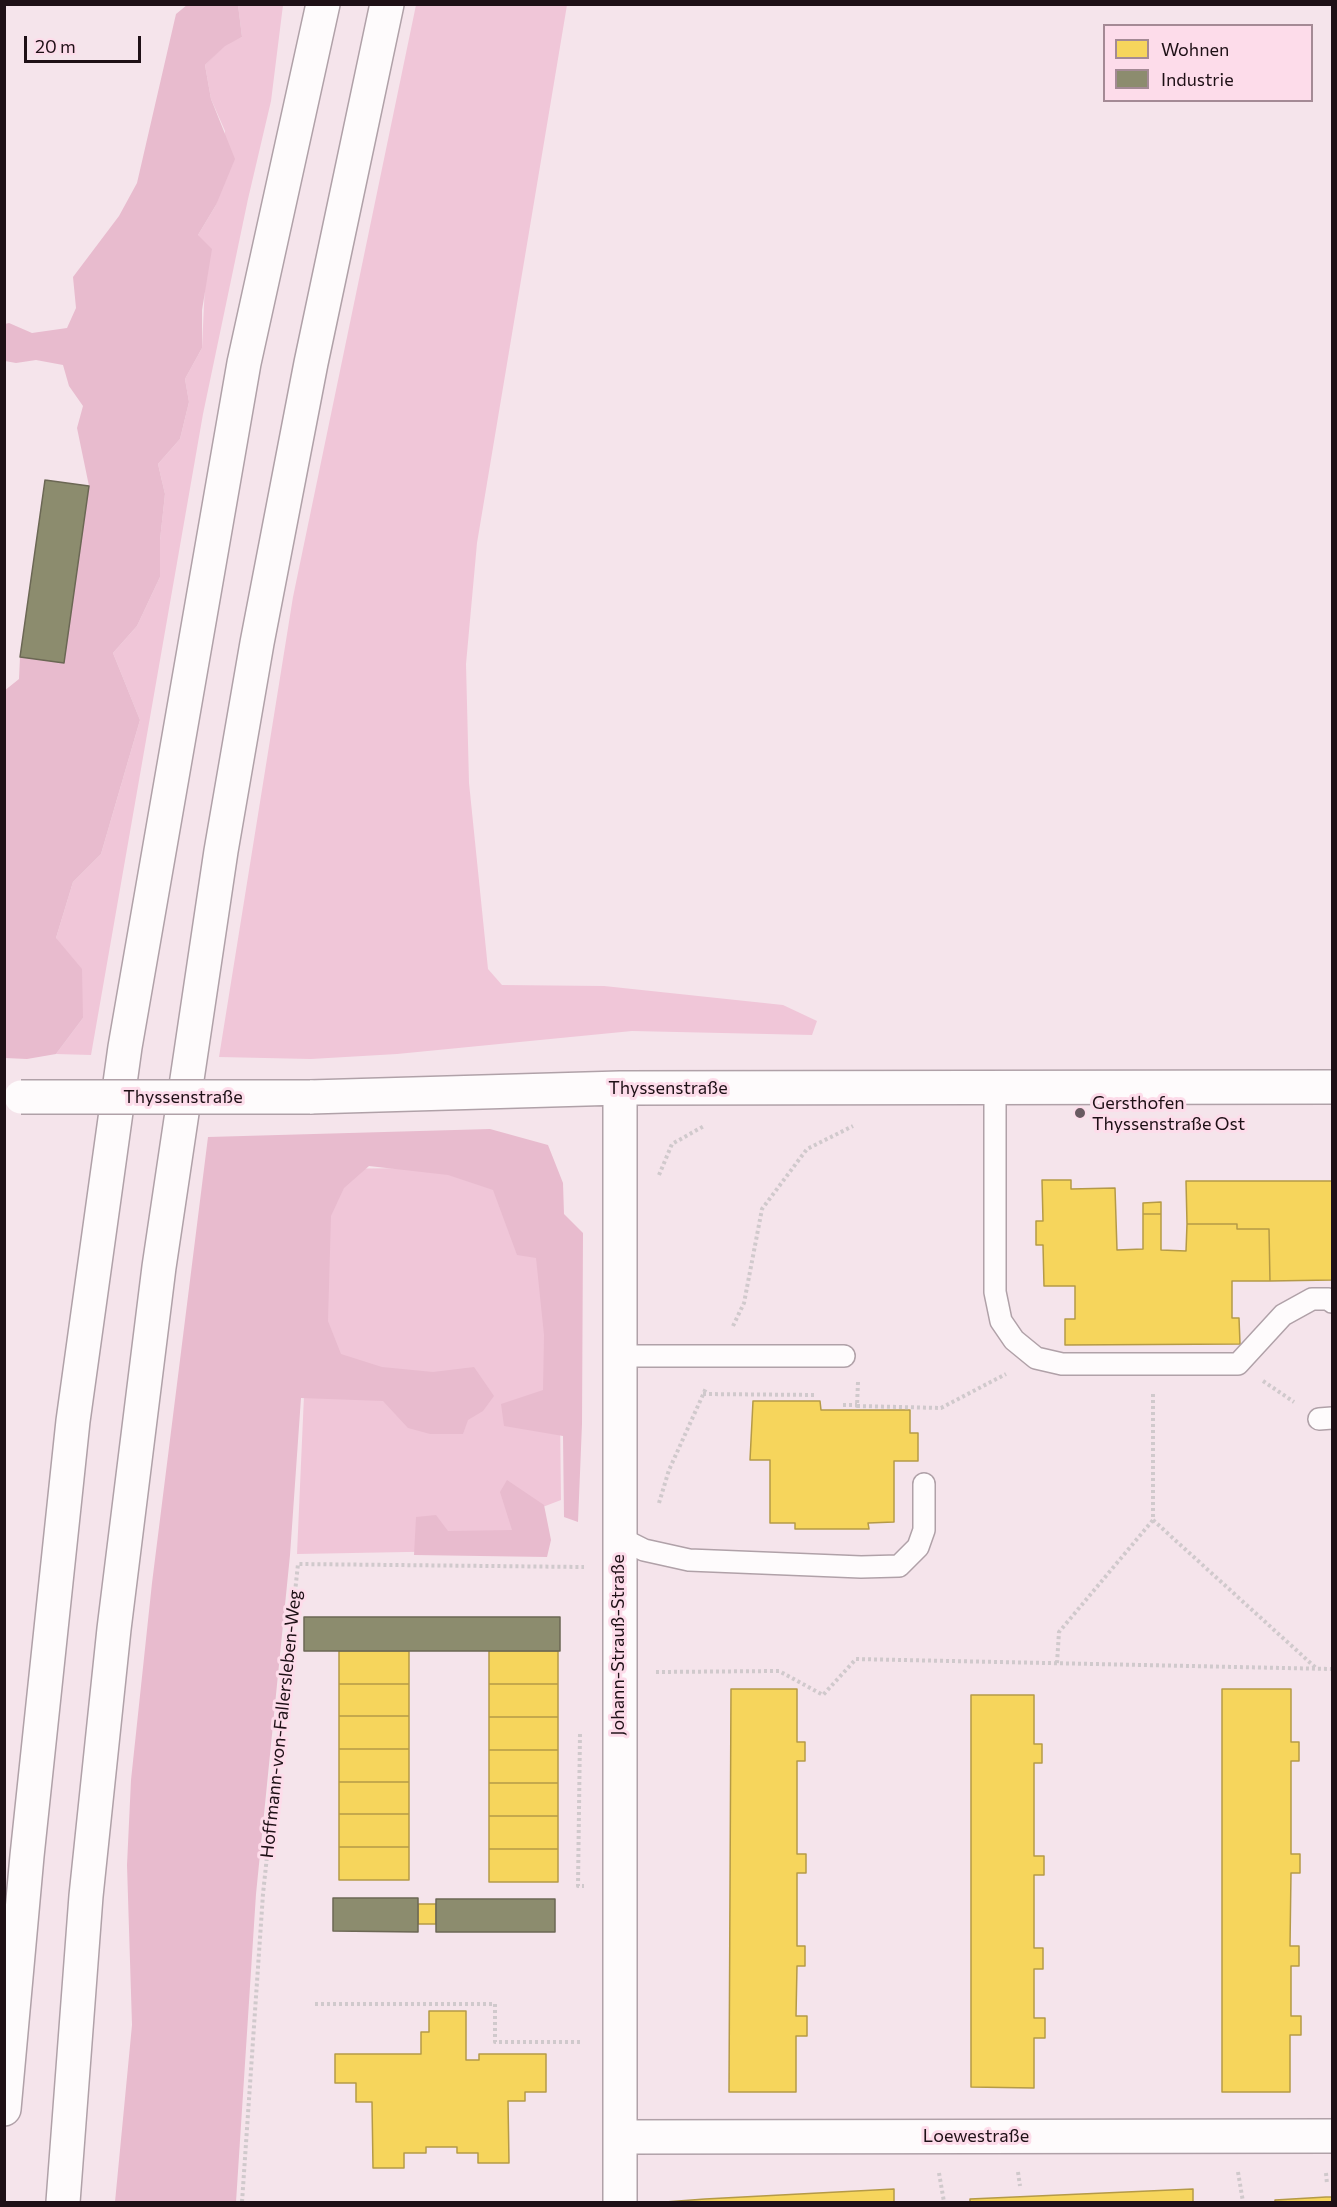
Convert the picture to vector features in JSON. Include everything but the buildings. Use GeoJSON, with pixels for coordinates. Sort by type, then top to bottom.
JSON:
{"type":"FeatureCollection","features":[{"type":"Feature","properties":{"kind":"main road"},"geometry":{"type":"LineString","coordinates":[[4,2109],[26,1867],[72,1421],[125,1047],[244,363],[322,4]]}},
{"type":"Feature","properties":{"kind":"main road"},"geometry":{"type":"LineString","coordinates":[[63,2202],[86,1896],[114,1629],[159,1268],[221,851],[257,643],[311,363],[387,4]]}},
{"type":"Feature","properties":{"kind":"main road","name":"Thyssenstraße"},"geometry":{"type":"LineString","coordinates":[[13,1097],[310,1097],[620,1088],[1332,1087]]}},
{"type":"Feature","properties":{"kind":"main road","name":"Johann-Strauß-Straße"},"geometry":{"type":"LineString","coordinates":[[620,1088],[619,1356],[627,1552],[618,1672],[620,2202]]}},
{"type":"Feature","properties":{"kind":"main road","name":"Loewestraße"},"geometry":{"type":"LineString","coordinates":[[620,2137],[1332,2136]]}},
{"type":"Feature","properties":{"kind":"lane"},"geometry":{"type":"LineString","coordinates":[[995,1088],[995,1292],[1001,1321],[1014,1340],[1036,1358],[1062,1364],[1238,1364],[1283,1315],[1311,1299],[1329,1299],[1332,1302]]}},
{"type":"Feature","properties":{"kind":"lane"},"geometry":{"type":"LineString","coordinates":[[619,1356],[844,1356]]}},
{"type":"Feature","properties":{"kind":"lane"},"geometry":{"type":"LineString","coordinates":[[627,1552],[689,1560],[861,1567],[899,1566],[918,1547],[924,1530],[924,1484]]}},
{"type":"Feature","properties":{"kind":"path"},"geometry":{"type":"LineString","coordinates":[[627,1552],[669,1470],[744,1303],[762,1209],[807,1149],[859,1122]]}},
{"type":"Feature","properties":{"kind":"path"},"geometry":{"type":"LineString","coordinates":[[658,1185],[659,1174],[672,1144],[705,1125]]}},
{"type":"Feature","properties":{"kind":"path"},"geometry":{"type":"LineString","coordinates":[[843,1405],[941,1408],[1036,1358]]}},
{"type":"Feature","properties":{"kind":"path"},"geometry":{"type":"LineString","coordinates":[[1057,1663],[1059,1632],[1153,1520],[1153,1364]]}},
{"type":"Feature","properties":{"kind":"path"},"geometry":{"type":"LineString","coordinates":[[1238,1364],[1326,1418]]}},
{"type":"Feature","properties":{"kind":"path"},"geometry":{"type":"LineString","coordinates":[[857,1405],[858,1379]]}},
{"type":"Feature","properties":{"kind":"path"},"geometry":{"type":"LineString","coordinates":[[703,1394],[817,1395]]}},
{"type":"Feature","properties":{"kind":"path"},"geometry":{"type":"LineString","coordinates":[[1153,1520],[1316,1668]]}},
{"type":"Feature","properties":{"kind":"path","name":"Hoffmann-von-Fallersleben-Weg"},"geometry":{"type":"LineString","coordinates":[[242,2202],[263,1893],[298,1564],[627,1552]]}},
{"type":"Feature","properties":{"kind":"path"},"geometry":{"type":"LineString","coordinates":[[618,1672],[779,1671],[824,1695],[856,1659],[1332,1669]]}},
{"type":"Feature","properties":{"kind":"path"},"geometry":{"type":"LineString","coordinates":[[315,2004],[495,2004],[495,2042],[620,2042]]}},
{"type":"Feature","properties":{"kind":"shaded area"},"geometry":{"type":"Polygon","coordinates":[[[187,5],[238,5],[242,37],[225,46],[205,65],[211,99],[235,159],[216,205],[198,235],[212,249],[202,310],[202,348],[185,379],[189,402],[180,439],[158,464],[165,494],[160,540],[160,577],[137,626],[113,653],[140,720],[101,854],[73,882],[56,938],[82,969],[83,1018],[56,1054],[27,1059],[5,1058],[4,691],[19,679],[20,657],[64,663],[89,486],[77,428],[83,406],[69,386],[63,365],[36,360],[16,363],[5,361],[5,324],[9,323],[32,333],[67,328],[76,308],[73,277],[119,216],[137,183],[176,14],[187,5]]]}},
{"type":"Feature","properties":{"kind":"shaded area"},"geometry":{"type":"Polygon","coordinates":[[[238,5],[283,5],[271,101],[203,414],[91,1055],[56,1054],[83,1018],[56,938],[73,882],[101,854],[140,720],[113,653],[137,626],[160,577],[160,540],[165,494],[158,464],[180,439],[189,402],[185,379],[202,348],[205,284],[198,235],[216,205],[225,131],[211,99],[205,65],[225,45],[242,37],[238,5]]]}},
{"type":"Feature","properties":{"kind":"shaded area"},"geometry":{"type":"Polygon","coordinates":[[[416,5],[567,5],[477,543],[466,664],[469,783],[488,969],[502,985],[604,986],[783,1005],[817,1021],[812,1035],[632,1031],[397,1054],[311,1059],[219,1057],[293,597],[416,5]]]}},
{"type":"Feature","properties":{"kind":"shaded area"},"geometry":{"type":"Polygon","coordinates":[[[490,1129],[548,1145],[563,1183],[564,1214],[583,1233],[582,1424],[578,1522],[564,1517],[563,1436],[504,1426],[501,1404],[543,1390],[544,1335],[536,1258],[517,1255],[493,1190],[448,1175],[369,1166],[344,1188],[331,1216],[328,1321],[341,1354],[382,1367],[433,1372],[474,1367],[494,1396],[483,1411],[468,1420],[463,1434],[430,1434],[408,1428],[383,1401],[301,1398],[290,1555],[256,1894],[236,2202],[115,2202],[132,2025],[127,1865],[131,1780],[152,1583],[208,1137],[490,1129]]]}},
{"type":"Feature","properties":{"kind":"shaded area"},"geometry":{"type":"Polygon","coordinates":[[[524,1167],[558,1249],[561,1500],[540,1508],[517,1550],[297,1554],[314,1169],[524,1167]]]}},
{"type":"Feature","properties":{"kind":"shaded area"},"geometry":{"type":"Polygon","coordinates":[[[507,1480],[544,1505],[551,1540],[547,1557],[414,1555],[416,1517],[436,1515],[448,1531],[512,1530],[500,1492],[507,1480]]]}},
{"type":"Feature","properties":{"kind":"place","name":"Gersthofen Thyssenstraße Ost"},"geometry":{"type":"Point","coordinates":[1080,1113]}}]}
